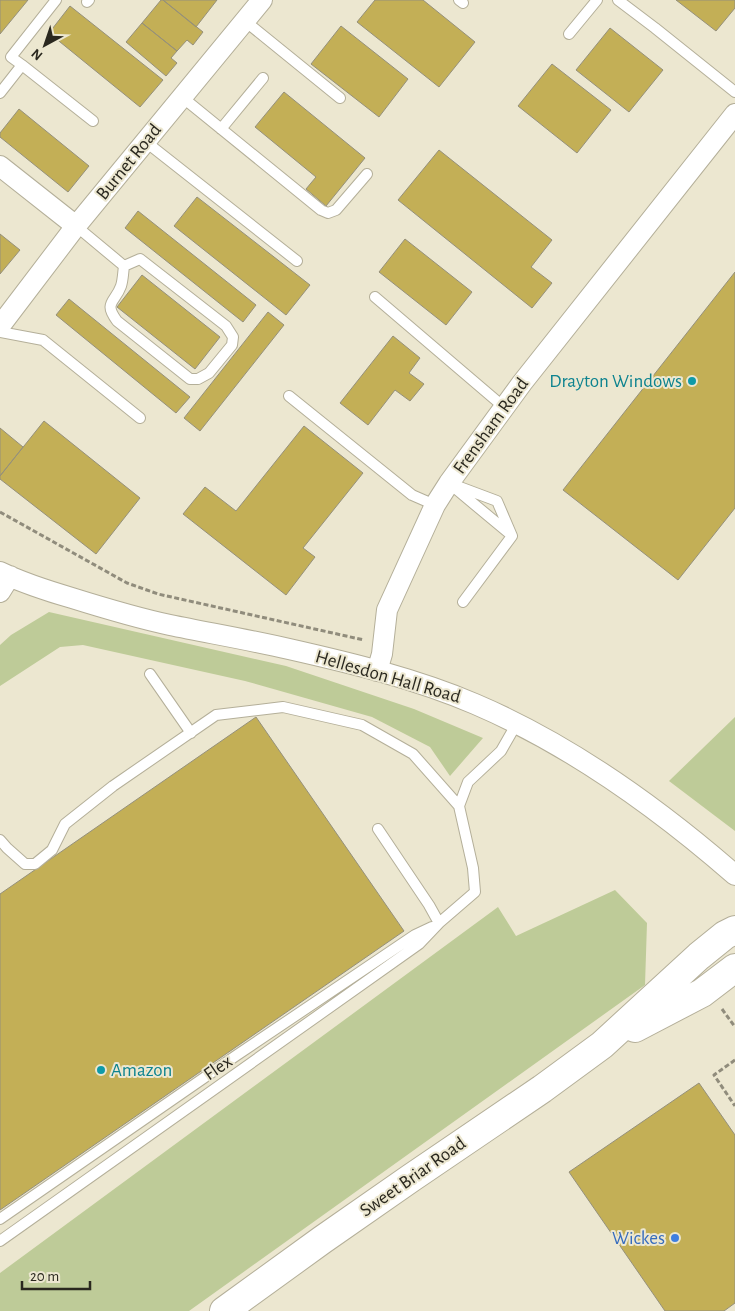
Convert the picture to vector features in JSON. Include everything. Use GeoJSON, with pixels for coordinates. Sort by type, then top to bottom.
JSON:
{"type":"FeatureCollection","features":[{"type":"Feature","properties":{"kind":"highway","name":"Sweet Briar Road"},"geometry":{"type":"LineString","coordinates":[[224,1311],[370,1206],[542,1089],[602,1045],[699,956],[725,935],[735,930]]}},
{"type":"Feature","properties":{"kind":"highway","name":"Sweet Briar Road"},"geometry":{"type":"LineString","coordinates":[[602,1045],[702,993],[735,968]]}},
{"type":"Feature","properties":{"kind":"street","name":"Burnet Road"},"geometry":{"type":"LineString","coordinates":[[0,326],[76,226],[262,0]]}},
{"type":"Feature","properties":{"kind":"street","name":"Frensham Road"},"geometry":{"type":"LineString","coordinates":[[377,672],[387,610],[435,506],[449,483],[522,383],[735,114]]}},
{"type":"Feature","properties":{"kind":"street"},"geometry":{"type":"LineString","coordinates":[[0,166],[76,226]]}},
{"type":"Feature","properties":{"kind":"street","name":"Hellesdon Hall Road"},"geometry":{"type":"LineString","coordinates":[[3,580],[106,609],[288,649],[377,672],[435,688],[476,704],[517,723],[608,776],[659,813],[735,875]]}},
{"type":"Feature","properties":{"kind":"lane"},"geometry":{"type":"LineString","coordinates":[[56,0],[11,56],[93,122]]}},
{"type":"Feature","properties":{"kind":"lane"},"geometry":{"type":"LineString","coordinates":[[569,34],[596,0]]}},
{"type":"Feature","properties":{"kind":"lane"},"geometry":{"type":"LineString","coordinates":[[618,0],[735,92]]}},
{"type":"Feature","properties":{"kind":"lane"},"geometry":{"type":"LineString","coordinates":[[245,21],[340,98]]}},
{"type":"Feature","properties":{"kind":"lane"},"geometry":{"type":"LineString","coordinates":[[0,93],[22,65]]}},
{"type":"Feature","properties":{"kind":"lane"},"geometry":{"type":"LineString","coordinates":[[221,129],[263,78]]}},
{"type":"Feature","properties":{"kind":"lane"},"geometry":{"type":"LineString","coordinates":[[182,98],[321,210],[328,213],[336,210],[367,174]]}},
{"type":"Feature","properties":{"kind":"lane"},"geometry":{"type":"LineString","coordinates":[[146,142],[297,261]]}},
{"type":"Feature","properties":{"kind":"lane"},"geometry":{"type":"LineString","coordinates":[[76,226],[124,266]]}},
{"type":"Feature","properties":{"kind":"lane"},"geometry":{"type":"LineString","coordinates":[[140,259],[226,326],[233,337],[232,345],[209,373],[198,379],[190,379],[117,321],[110,312],[111,304],[121,286],[124,266],[140,259]]}},
{"type":"Feature","properties":{"kind":"lane"},"geometry":{"type":"LineString","coordinates":[[375,297],[505,408]]}},
{"type":"Feature","properties":{"kind":"lane"},"geometry":{"type":"LineString","coordinates":[[0,332],[43,340],[140,418]]}},
{"type":"Feature","properties":{"kind":"lane"},"geometry":{"type":"LineString","coordinates":[[289,396],[412,495],[435,506]]}},
{"type":"Feature","properties":{"kind":"lane"},"geometry":{"type":"LineString","coordinates":[[449,483],[497,501],[512,536]]}},
{"type":"Feature","properties":{"kind":"lane"},"geometry":{"type":"LineString","coordinates":[[449,483],[512,536]]}},
{"type":"Feature","properties":{"kind":"lane"},"geometry":{"type":"LineString","coordinates":[[464,602],[512,536]]}},
{"type":"Feature","properties":{"kind":"lane"},"geometry":{"type":"LineString","coordinates":[[150,674],[191,732]]}},
{"type":"Feature","properties":{"kind":"lane"},"geometry":{"type":"LineString","coordinates":[[0,1241],[419,944],[439,923],[475,892],[459,806],[413,754],[362,726],[283,707],[216,715],[113,786],[65,824],[52,850],[35,864],[25,864],[2,847]]}},
{"type":"Feature","properties":{"kind":"lane"},"geometry":{"type":"LineString","coordinates":[[459,806],[468,782],[501,751],[517,723]]}},
{"type":"Feature","properties":{"kind":"lane"},"geometry":{"type":"LineString","coordinates":[[378,829],[439,923]]}},
{"type":"Feature","properties":{"kind":"lane","name":"Flex"},"geometry":{"type":"LineString","coordinates":[[0,1220],[245,1050],[415,935],[439,923]]}},
{"type":"Feature","properties":{"kind":"path"},"geometry":{"type":"LineString","coordinates":[[0,512],[127,583],[158,594],[383,644]]}},
{"type":"Feature","properties":{"kind":"path"},"geometry":{"type":"LineString","coordinates":[[721,1007],[735,1027]]}},
{"type":"Feature","properties":{"kind":"path"},"geometry":{"type":"LineString","coordinates":[[735,1060],[714,1075],[735,1106]]}},
{"type":"Feature","properties":{"kind":"green space"},"geometry":{"type":"Polygon","coordinates":[[[49,612],[286,666],[414,709],[483,738],[450,776],[430,747],[372,717],[245,681],[83,645],[60,647],[0,686],[0,645],[11,635],[49,612]]]}},
{"type":"Feature","properties":{"kind":"green space"},"geometry":{"type":"Polygon","coordinates":[[[735,717],[735,831],[669,781],[735,717]]]}},
{"type":"Feature","properties":{"kind":"green space"},"geometry":{"type":"Polygon","coordinates":[[[615,890],[647,923],[645,985],[189,1311],[0,1311],[0,1273],[498,907],[516,936],[615,890]]]}},
{"type":"Feature","properties":{"kind":"building"},"geometry":{"type":"Polygon","coordinates":[[[0,0],[28,0],[0,34],[0,0]]]}},
{"type":"Feature","properties":{"kind":"building"},"geometry":{"type":"Polygon","coordinates":[[[161,0],[203,32],[193,45],[187,40],[177,51],[142,23],[161,0]]]}},
{"type":"Feature","properties":{"kind":"building"},"geometry":{"type":"Polygon","coordinates":[[[163,0],[217,0],[196,27],[163,0]]]}},
{"type":"Feature","properties":{"kind":"building"},"geometry":{"type":"Polygon","coordinates":[[[375,0],[423,0],[475,42],[439,87],[357,22],[375,0]]]}},
{"type":"Feature","properties":{"kind":"building"},"geometry":{"type":"Polygon","coordinates":[[[676,0],[735,0],[735,8],[716,31],[676,0]]]}},
{"type":"Feature","properties":{"kind":"building"},"geometry":{"type":"Polygon","coordinates":[[[70,6],[163,80],[140,107],[49,33],[70,6]]]}},
{"type":"Feature","properties":{"kind":"building"},"geometry":{"type":"Polygon","coordinates":[[[142,23],[177,51],[171,58],[177,63],[166,76],[126,42],[142,23]]]}},
{"type":"Feature","properties":{"kind":"building"},"geometry":{"type":"Polygon","coordinates":[[[341,26],[408,79],[379,117],[311,64],[341,26]]]}},
{"type":"Feature","properties":{"kind":"building"},"geometry":{"type":"Polygon","coordinates":[[[610,28],[663,70],[629,112],[576,70],[610,28]]]}},
{"type":"Feature","properties":{"kind":"building"},"geometry":{"type":"Polygon","coordinates":[[[552,64],[611,110],[577,153],[518,106],[552,64]]]}},
{"type":"Feature","properties":{"kind":"building"},"geometry":{"type":"Polygon","coordinates":[[[284,92],[365,158],[326,206],[306,189],[316,177],[255,127],[284,92]]]}},
{"type":"Feature","properties":{"kind":"building"},"geometry":{"type":"Polygon","coordinates":[[[19,109],[89,166],[68,192],[0,137],[0,133],[19,109]]]}},
{"type":"Feature","properties":{"kind":"building"},"geometry":{"type":"Polygon","coordinates":[[[439,150],[552,240],[531,267],[552,283],[532,308],[398,200],[439,150]]]}},
{"type":"Feature","properties":{"kind":"building"},"geometry":{"type":"Polygon","coordinates":[[[197,197],[310,285],[286,315],[174,226],[197,197]]]}},
{"type":"Feature","properties":{"kind":"building"},"geometry":{"type":"Polygon","coordinates":[[[138,211],[256,305],[243,322],[125,228],[138,211]]]}},
{"type":"Feature","properties":{"kind":"building"},"geometry":{"type":"Polygon","coordinates":[[[0,234],[20,250],[0,274],[0,234]]]}},
{"type":"Feature","properties":{"kind":"building"},"geometry":{"type":"Polygon","coordinates":[[[405,239],[472,292],[446,325],[379,272],[405,239]]]}},
{"type":"Feature","properties":{"kind":"building","name":"Drayton Windows"},"geometry":{"type":"Polygon","coordinates":[[[735,272],[735,508],[678,580],[563,490],[735,272]]]}},
{"type":"Feature","properties":{"kind":"building"},"geometry":{"type":"Polygon","coordinates":[[[142,275],[220,337],[195,369],[117,307],[142,275]]]}},
{"type":"Feature","properties":{"kind":"building"},"geometry":{"type":"Polygon","coordinates":[[[69,299],[190,397],[176,413],[56,315],[69,299]]]}},
{"type":"Feature","properties":{"kind":"building"},"geometry":{"type":"Polygon","coordinates":[[[268,312],[284,325],[200,431],[184,418],[268,312]]]}},
{"type":"Feature","properties":{"kind":"building"},"geometry":{"type":"Polygon","coordinates":[[[393,336],[420,358],[409,373],[424,384],[410,401],[395,390],[368,425],[340,403],[393,336]]]}},
{"type":"Feature","properties":{"kind":"building"},"geometry":{"type":"Polygon","coordinates":[[[44,421],[140,498],[96,554],[0,479],[0,476],[44,421]]]}},
{"type":"Feature","properties":{"kind":"building"},"geometry":{"type":"Polygon","coordinates":[[[304,426],[363,473],[303,548],[315,557],[286,595],[183,514],[205,487],[236,511],[304,426]]]}},
{"type":"Feature","properties":{"kind":"building"},"geometry":{"type":"Polygon","coordinates":[[[0,428],[23,447],[0,476],[0,428]]]}},
{"type":"Feature","properties":{"kind":"building","name":"Amazon"},"geometry":{"type":"Polygon","coordinates":[[[256,717],[404,931],[0,1210],[0,894],[256,717]]]}},
{"type":"Feature","properties":{"kind":"building","name":"Wickes"},"geometry":{"type":"Polygon","coordinates":[[[699,1083],[735,1135],[735,1303],[724,1311],[665,1311],[569,1172],[699,1083]]]}},
{"type":"Feature","properties":{"kind":"place","name":"Drayton Windows"},"geometry":{"type":"Point","coordinates":[692,381]}},
{"type":"Feature","properties":{"kind":"place","name":"Amazon"},"geometry":{"type":"Point","coordinates":[101,1070]}},
{"type":"Feature","properties":{"kind":"place","name":"Wickes"},"geometry":{"type":"Point","coordinates":[675,1238]}}]}
